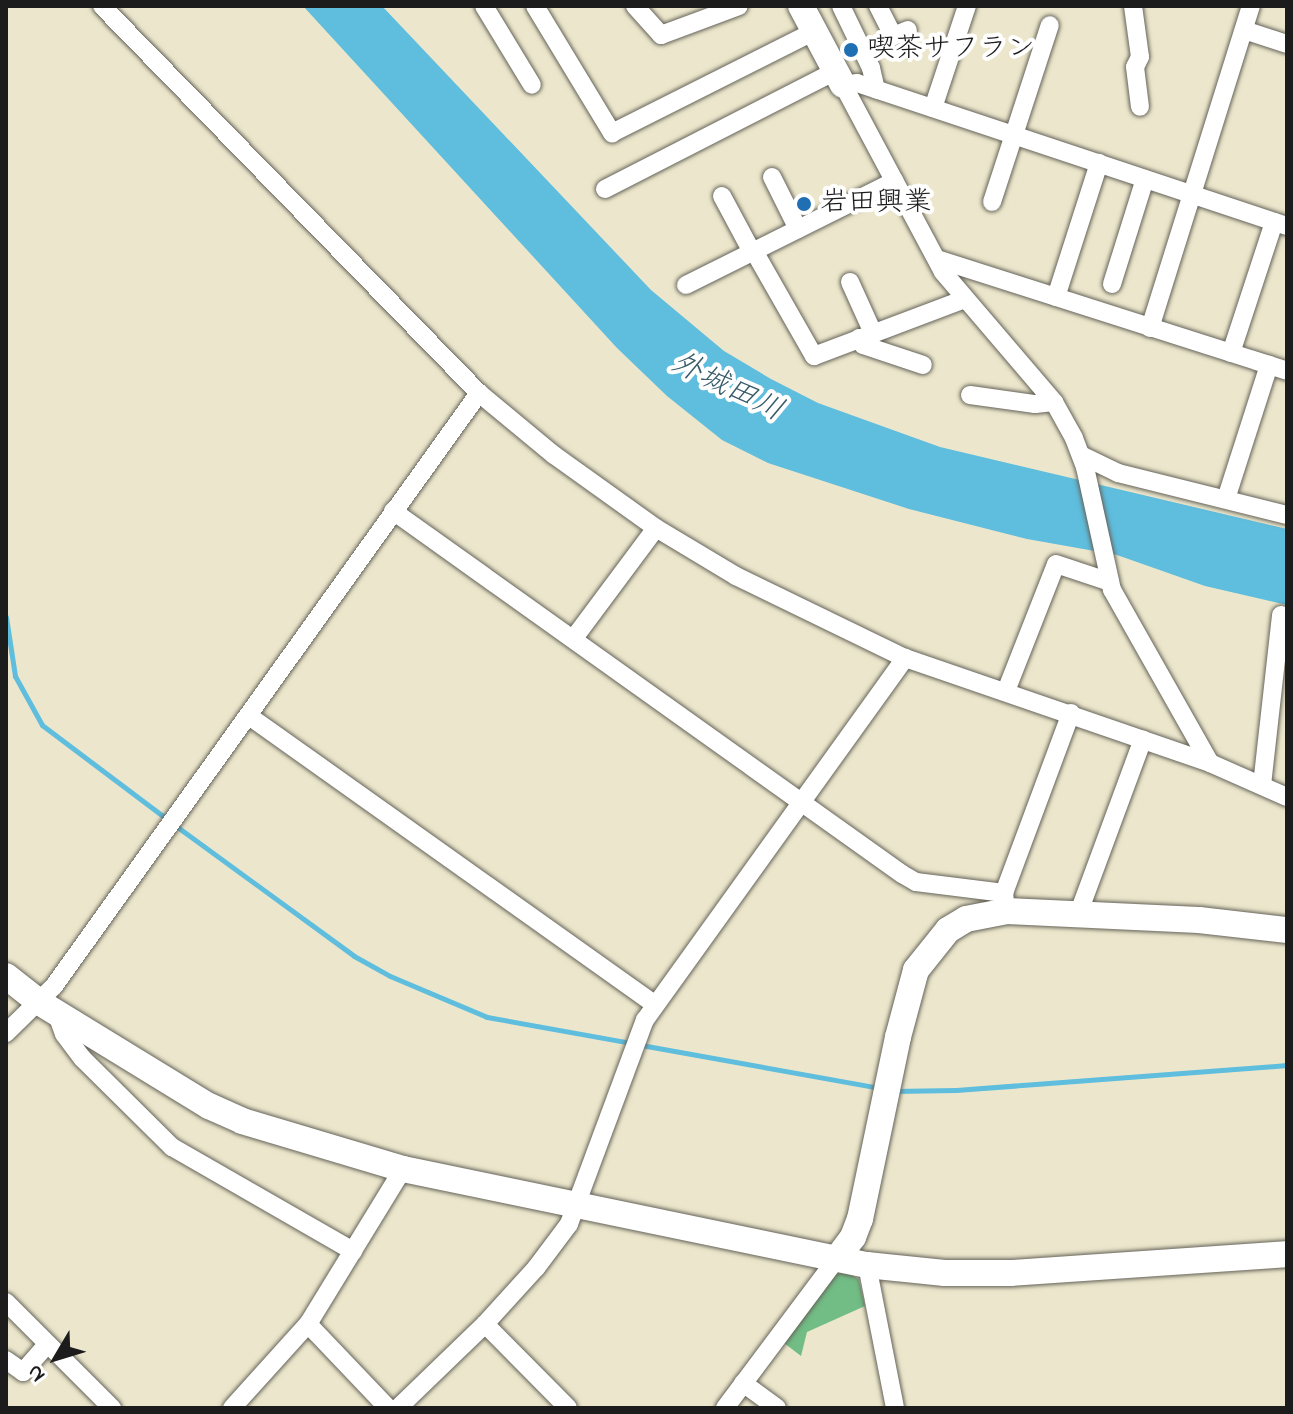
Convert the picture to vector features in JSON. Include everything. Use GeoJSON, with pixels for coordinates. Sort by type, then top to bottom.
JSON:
{"type":"FeatureCollection","features":[{"type":"Feature","properties":{"kind":"street"},"geometry":{"type":"LineString","coordinates":[[102,6],[479,393],[597,488],[656,528],[736,576],[905,658],[1210,763],[1287,797]]}},
{"type":"Feature","properties":{"kind":"street"},"geometry":{"type":"LineString","coordinates":[[484,6],[532,85]]}},
{"type":"Feature","properties":{"kind":"street"},"geometry":{"type":"LineString","coordinates":[[535,6],[612,133],[815,31]]}},
{"type":"Feature","properties":{"kind":"street"},"geometry":{"type":"LineString","coordinates":[[635,6],[661,35],[739,6]]}},
{"type":"Feature","properties":{"kind":"street"},"geometry":{"type":"LineString","coordinates":[[801,6],[937,259],[965,299],[1054,402],[1083,461],[1108,577],[1210,763]]}},
{"type":"Feature","properties":{"kind":"street"},"geometry":{"type":"LineString","coordinates":[[841,6],[871,68],[876,89]]}},
{"type":"Feature","properties":{"kind":"street"},"geometry":{"type":"LineString","coordinates":[[878,6],[893,36],[908,30]]}},
{"type":"Feature","properties":{"kind":"street"},"geometry":{"type":"LineString","coordinates":[[933,108],[967,6]]}},
{"type":"Feature","properties":{"kind":"street"},"geometry":{"type":"LineString","coordinates":[[1133,6],[1140,57],[1135,67],[1140,107]]}},
{"type":"Feature","properties":{"kind":"street"},"geometry":{"type":"LineString","coordinates":[[1150,328],[1251,6]]}},
{"type":"Feature","properties":{"kind":"street"},"geometry":{"type":"LineString","coordinates":[[992,202],[1050,25]]}},
{"type":"Feature","properties":{"kind":"street"},"geometry":{"type":"LineString","coordinates":[[1244,30],[1287,44]]}},
{"type":"Feature","properties":{"kind":"street"},"geometry":{"type":"LineString","coordinates":[[605,189],[840,78],[1280,224],[1231,353]]}},
{"type":"Feature","properties":{"kind":"street"},"geometry":{"type":"LineString","coordinates":[[1056,297],[1099,163]]}},
{"type":"Feature","properties":{"kind":"street"},"geometry":{"type":"LineString","coordinates":[[772,177],[798,229]]}},
{"type":"Feature","properties":{"kind":"street"},"geometry":{"type":"LineString","coordinates":[[1112,284],[1145,179]]}},
{"type":"Feature","properties":{"kind":"street"},"geometry":{"type":"LineString","coordinates":[[686,285],[895,181]]}},
{"type":"Feature","properties":{"kind":"street"},"geometry":{"type":"LineString","coordinates":[[722,196],[814,356],[965,299]]}},
{"type":"Feature","properties":{"kind":"street"},"geometry":{"type":"LineString","coordinates":[[937,259],[1278,368],[1226,499]]}},
{"type":"Feature","properties":{"kind":"street"},"geometry":{"type":"LineString","coordinates":[[850,282],[866,335],[863,345],[923,365]]}},
{"type":"Feature","properties":{"kind":"street"},"geometry":{"type":"LineString","coordinates":[[6,1033],[47,1007],[172,822],[479,393]]}},
{"type":"Feature","properties":{"kind":"street"},"geometry":{"type":"LineString","coordinates":[[970,395],[1035,404],[1054,402]]}},
{"type":"Feature","properties":{"kind":"street"},"geometry":{"type":"LineString","coordinates":[[1083,461],[1118,473],[1287,515]]}},
{"type":"Feature","properties":{"kind":"street"},"geometry":{"type":"LineString","coordinates":[[393,511],[916,882],[1006,902],[1079,912],[1287,930]]}},
{"type":"Feature","properties":{"kind":"street"},"geometry":{"type":"LineString","coordinates":[[574,638],[656,528]]}},
{"type":"Feature","properties":{"kind":"street"},"geometry":{"type":"LineString","coordinates":[[1006,691],[1056,564],[1108,577]]}},
{"type":"Feature","properties":{"kind":"street"},"geometry":{"type":"LineString","coordinates":[[1262,785],[1281,615]]}},
{"type":"Feature","properties":{"kind":"street"},"geometry":{"type":"LineString","coordinates":[[398,1408],[485,1324],[536,1268],[569,1224],[632,1052],[655,1005],[803,804],[905,658]]}},
{"type":"Feature","properties":{"kind":"street"},"geometry":{"type":"LineString","coordinates":[[725,1408],[853,1237],[860,1219],[908,993],[916,970],[928,951],[948,930],[1006,902],[1071,713]]}},
{"type":"Feature","properties":{"kind":"street"},"geometry":{"type":"LineString","coordinates":[[249,716],[655,1005]]}},
{"type":"Feature","properties":{"kind":"street"},"geometry":{"type":"LineString","coordinates":[[1079,912],[1143,739]]}},
{"type":"Feature","properties":{"kind":"street"},"geometry":{"type":"LineString","coordinates":[[6,976],[47,1007],[209,1106],[242,1121],[403,1169],[867,1265],[945,1273],[1011,1273],[1287,1254]]}},
{"type":"Feature","properties":{"kind":"street"},"geometry":{"type":"LineString","coordinates":[[47,1007],[82,1058],[172,1147],[353,1251]]}},
{"type":"Feature","properties":{"kind":"street"},"geometry":{"type":"LineString","coordinates":[[232,1408],[308,1324],[403,1169]]}},
{"type":"Feature","properties":{"kind":"street"},"geometry":{"type":"LineString","coordinates":[[867,1265],[895,1408]]}},
{"type":"Feature","properties":{"kind":"street"},"geometry":{"type":"LineString","coordinates":[[6,1302],[112,1408]]}},
{"type":"Feature","properties":{"kind":"street"},"geometry":{"type":"LineString","coordinates":[[308,1324],[388,1408]]}},
{"type":"Feature","properties":{"kind":"street"},"geometry":{"type":"LineString","coordinates":[[485,1324],[568,1408]]}},
{"type":"Feature","properties":{"kind":"street"},"geometry":{"type":"LineString","coordinates":[[6,1360],[23,1372],[47,1344]]}},
{"type":"Feature","properties":{"kind":"street"},"geometry":{"type":"LineString","coordinates":[[743,1383],[777,1408]]}},
{"type":"Feature","properties":{"kind":"green space"},"geometry":{"type":"Polygon","coordinates":[[[848,1272],[859,1280],[865,1306],[807,1332],[801,1356],[784,1343],[835,1274],[848,1272]]]}},
{"type":"Feature","properties":{"kind":"water","name":"外城田川"},"geometry":{"type":"Polygon","coordinates":[[[303,6],[382,6],[651,290],[724,351],[818,403],[940,447],[1287,529],[1287,605],[1205,586],[1117,555],[1027,539],[909,509],[768,463],[722,440],[667,396],[617,348],[303,6]]]}},
{"type":"Feature","properties":{"kind":"waterway"},"geometry":{"type":"LineString","coordinates":[[6,617],[15,676],[42,725],[168,820]]}},
{"type":"Feature","properties":{"kind":"waterway"},"geometry":{"type":"LineString","coordinates":[[176,826],[354,956],[390,976],[487,1017],[631,1043]]}},
{"type":"Feature","properties":{"kind":"waterway"},"geometry":{"type":"LineString","coordinates":[[641,1045],[879,1088]]}},
{"type":"Feature","properties":{"kind":"waterway"},"geometry":{"type":"LineString","coordinates":[[893,1091],[956,1090],[1287,1065]]}},
{"type":"Feature","properties":{"kind":"place","name":"喫茶サフラン"},"geometry":{"type":"Point","coordinates":[851,50]}},
{"type":"Feature","properties":{"kind":"place","name":"岩田興業"},"geometry":{"type":"Point","coordinates":[804,204]}}]}
